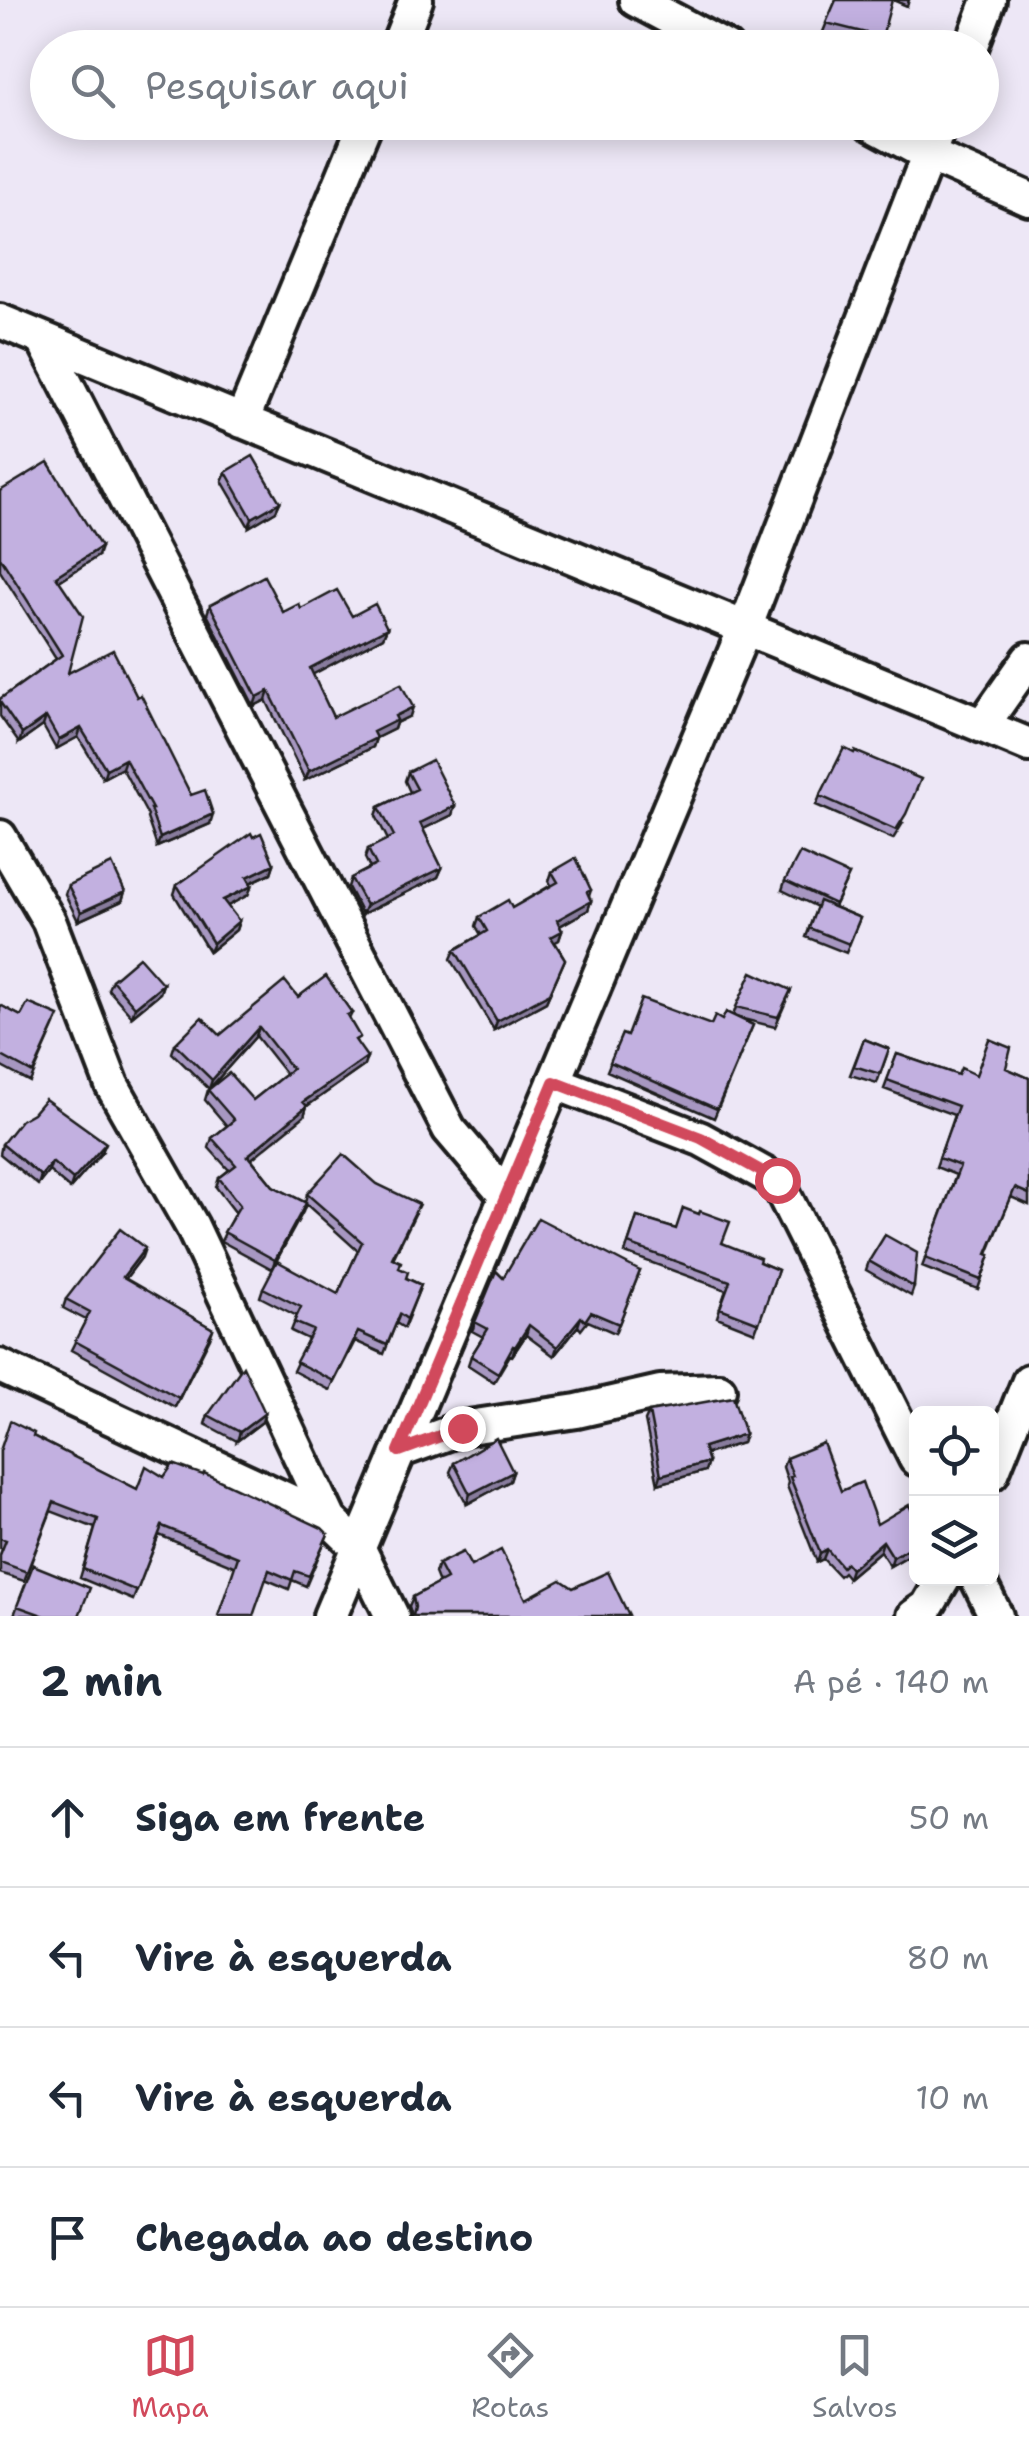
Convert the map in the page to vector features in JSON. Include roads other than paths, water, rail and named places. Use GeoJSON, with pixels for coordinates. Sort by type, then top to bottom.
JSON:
{"type":"FeatureCollection","features":[{"type":"Feature","properties":{"kind":"street"},"geometry":{"type":"LineString","coordinates":[[404,30],[416,0]]}},
{"type":"Feature","properties":{"kind":"street"},"geometry":{"type":"LineString","coordinates":[[636,0],[691,13]]}},
{"type":"Feature","properties":{"kind":"street"},"geometry":{"type":"LineString","coordinates":[[977,30],[989,0]]}},
{"type":"Feature","properties":{"kind":"street"},"geometry":{"type":"LineString","coordinates":[[242,421],[359,140]]}},
{"type":"Feature","properties":{"kind":"street"},"geometry":{"type":"LineString","coordinates":[[902,140],[1029,199]]}},
{"type":"Feature","properties":{"kind":"street"},"geometry":{"type":"LineString","coordinates":[[330,1616],[744,628],[935,140]]}},
{"type":"Feature","properties":{"kind":"street"},"geometry":{"type":"LineString","coordinates":[[2,328],[44,340],[1029,746]]}},
{"type":"Feature","properties":{"kind":"street"},"geometry":{"type":"LineString","coordinates":[[44,340],[449,1129],[506,1196]]}},
{"type":"Feature","properties":{"kind":"street"},"geometry":{"type":"LineString","coordinates":[[982,726],[1029,659]]}},
{"type":"Feature","properties":{"kind":"street"},"geometry":{"type":"LineString","coordinates":[[0,837],[48,922],[112,1085],[192,1226],[330,1520]]}},
{"type":"Feature","properties":{"kind":"street"},"geometry":{"type":"LineString","coordinates":[[554,1082],[701,1138],[777,1180],[909,1445]]}},
{"type":"Feature","properties":{"kind":"street"},"geometry":{"type":"LineString","coordinates":[[0,1366],[330,1520],[358,1546],[392,1616]]}},
{"type":"Feature","properties":{"kind":"street"},"geometry":{"type":"LineString","coordinates":[[999,1455],[1029,1380]]}},
{"type":"Feature","properties":{"kind":"street"},"geometry":{"type":"LineString","coordinates":[[399,1451],[462,1428],[660,1392],[719,1390]]}},
{"type":"Feature","properties":{"kind":"street"},"geometry":{"type":"LineString","coordinates":[[914,1616],[928,1607],[940,1586]]}},
{"type":"Feature","properties":{"kind":"street"},"geometry":{"type":"LineString","coordinates":[[980,1586],[996,1616]]}}]}
